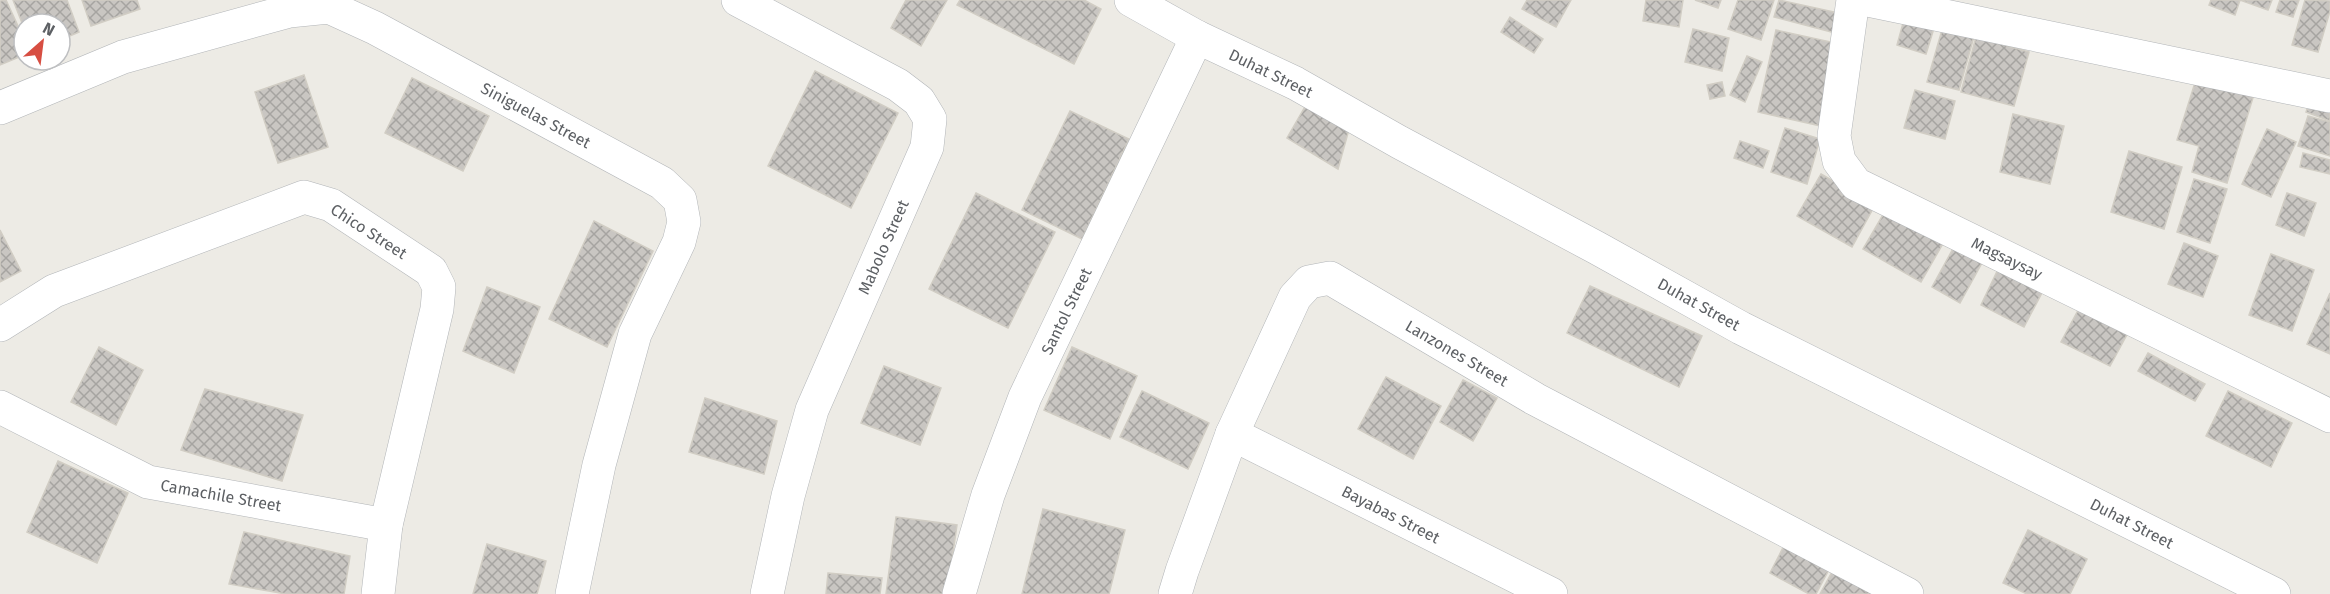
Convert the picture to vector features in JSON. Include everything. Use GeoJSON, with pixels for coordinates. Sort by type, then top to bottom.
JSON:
{"type":"FeatureCollection","features":[{"type":"Feature","properties":{"kind":"street","name":"Mabolo Street"},"geometry":{"type":"LineString","coordinates":[[738,0],[898,84],[919,101],[930,119],[927,147],[812,410],[788,496],[767,594]]}},
{"type":"Feature","properties":{"kind":"street","name":"Duhat Street"},"geometry":{"type":"LineString","coordinates":[[1131,0],[1197,37],[1295,83],[1742,328],[2274,594]]}},
{"type":"Feature","properties":{"kind":"street","name":"Magsaysay"},"geometry":{"type":"LineString","coordinates":[[1853,0],[1834,136],[1839,161],[1856,184],[2330,416]]}},
{"type":"Feature","properties":{"kind":"street"},"geometry":{"type":"LineString","coordinates":[[1868,0],[2330,96]]}},
{"type":"Feature","properties":{"kind":"street","name":"Siniguelas Street"},"geometry":{"type":"LineString","coordinates":[[0,108],[123,57],[290,11],[329,7],[375,28],[662,183],[680,200],[684,222],[679,242],[635,334],[599,465],[572,594]]}},
{"type":"Feature","properties":{"kind":"street","name":"Santol Street"},"geometry":{"type":"LineString","coordinates":[[959,594],[988,495],[1025,397],[1197,37]]}},
{"type":"Feature","properties":{"kind":"street","name":"Chico Street"},"geometry":{"type":"LineString","coordinates":[[0,325],[54,291],[304,197],[331,205],[431,271],[439,287],[437,309],[386,525],[378,594]]}},
{"type":"Feature","properties":{"kind":"street","name":"Lanzones Street"},"geometry":{"type":"LineString","coordinates":[[1175,594],[1232,434],[1295,297],[1310,282],[1330,278],[1535,399],[1907,594]]}},
{"type":"Feature","properties":{"kind":"street","name":"Camachile Street"},"geometry":{"type":"LineString","coordinates":[[0,407],[148,482],[386,525]]}},
{"type":"Feature","properties":{"kind":"street","name":"Bayabas Street"},"geometry":{"type":"LineString","coordinates":[[1232,434],[1551,594]]}},
{"type":"Feature","properties":{"kind":"building"},"geometry":{"type":"Polygon","coordinates":[[[6,0],[12,13],[12,60],[0,65],[0,1],[6,0]]]}},
{"type":"Feature","properties":{"kind":"building"},"geometry":{"type":"Polygon","coordinates":[[[13,0],[67,0],[72,12],[18,12],[13,0]]]}},
{"type":"Feature","properties":{"kind":"building"},"geometry":{"type":"Polygon","coordinates":[[[82,0],[137,0],[140,9],[91,26],[82,0]]]}},
{"type":"Feature","properties":{"kind":"building"},"geometry":{"type":"Polygon","coordinates":[[[906,0],[947,0],[921,46],[891,28],[906,0]]]}},
{"type":"Feature","properties":{"kind":"building"},"geometry":{"type":"Polygon","coordinates":[[[960,0],[1084,0],[1101,9],[1074,64],[957,5],[960,0]]]}},
{"type":"Feature","properties":{"kind":"building"},"geometry":{"type":"Polygon","coordinates":[[[1527,0],[1571,0],[1556,27],[1522,9],[1527,0]]]}},
{"type":"Feature","properties":{"kind":"building"},"geometry":{"type":"Polygon","coordinates":[[[1646,0],[1683,0],[1679,27],[1643,21],[1646,0]]]}},
{"type":"Feature","properties":{"kind":"building"},"geometry":{"type":"Polygon","coordinates":[[[1695,0],[1721,0],[1718,8],[1695,0]]]}},
{"type":"Feature","properties":{"kind":"building"},"geometry":{"type":"Polygon","coordinates":[[[1738,0],[1774,0],[1761,40],[1728,29],[1738,0]]]}},
{"type":"Feature","properties":{"kind":"building"},"geometry":{"type":"Polygon","coordinates":[[[1779,0],[1848,15],[1843,35],[1774,17],[1779,0]]]}},
{"type":"Feature","properties":{"kind":"building"},"geometry":{"type":"Polygon","coordinates":[[[2211,0],[2240,0],[2235,15],[2209,5],[2211,0]]]}},
{"type":"Feature","properties":{"kind":"building"},"geometry":{"type":"Polygon","coordinates":[[[2240,0],[2272,0],[2268,10],[2240,0]]]}},
{"type":"Feature","properties":{"kind":"building"},"geometry":{"type":"Polygon","coordinates":[[[2280,0],[2299,0],[2293,17],[2276,12],[2280,0]]]}},
{"type":"Feature","properties":{"kind":"building"},"geometry":{"type":"Polygon","coordinates":[[[2305,0],[2330,1],[2330,11],[2318,52],[2292,45],[2305,0]]]}},
{"type":"Feature","properties":{"kind":"building"},"geometry":{"type":"Polygon","coordinates":[[[72,13],[79,32],[72,35],[72,13]]]}},
{"type":"Feature","properties":{"kind":"building"},"geometry":{"type":"Polygon","coordinates":[[[1905,16],[1935,25],[1926,54],[1897,45],[1905,16]]]}},
{"type":"Feature","properties":{"kind":"building"},"geometry":{"type":"Polygon","coordinates":[[[1510,17],[1543,39],[1534,53],[1501,32],[1510,17]]]}},
{"type":"Feature","properties":{"kind":"building"},"geometry":{"type":"Polygon","coordinates":[[[1944,23],[1975,33],[1959,90],[1927,82],[1944,23]]]}},
{"type":"Feature","properties":{"kind":"building"},"geometry":{"type":"Polygon","coordinates":[[[1693,29],[1729,38],[1722,71],[1685,62],[1693,29]]]}},
{"type":"Feature","properties":{"kind":"building"},"geometry":{"type":"Polygon","coordinates":[[[1776,30],[1840,44],[1821,126],[1758,112],[1776,30]]]}},
{"type":"Feature","properties":{"kind":"building"},"geometry":{"type":"Polygon","coordinates":[[[1976,37],[2029,52],[2014,106],[1961,92],[1976,37]]]}},
{"type":"Feature","properties":{"kind":"building"},"geometry":{"type":"Polygon","coordinates":[[[1747,56],[1762,62],[1745,102],[1730,95],[1747,56]]]}},
{"type":"Feature","properties":{"kind":"building"},"geometry":{"type":"Polygon","coordinates":[[[815,71],[898,113],[851,208],[768,166],[815,71]]]}},
{"type":"Feature","properties":{"kind":"building"},"geometry":{"type":"Polygon","coordinates":[[[2198,73],[2255,91],[2227,183],[2192,172],[2199,146],[2177,140],[2198,73]]]}},
{"type":"Feature","properties":{"kind":"building"},"geometry":{"type":"Polygon","coordinates":[[[304,75],[328,147],[278,163],[255,92],[304,75]]]}},
{"type":"Feature","properties":{"kind":"building"},"geometry":{"type":"Polygon","coordinates":[[[412,78],[489,116],[463,171],[385,133],[412,78]]]}},
{"type":"Feature","properties":{"kind":"building"},"geometry":{"type":"Polygon","coordinates":[[[1722,82],[1725,96],[1710,99],[1707,85],[1722,82]]]}},
{"type":"Feature","properties":{"kind":"building"},"geometry":{"type":"Polygon","coordinates":[[[1915,90],[1955,101],[1945,139],[1904,128],[1915,90]]]}},
{"type":"Feature","properties":{"kind":"building"},"geometry":{"type":"Polygon","coordinates":[[[2313,93],[2330,100],[2330,121],[2306,112],[2313,93]]]}},
{"type":"Feature","properties":{"kind":"building"},"geometry":{"type":"Polygon","coordinates":[[[1310,98],[1351,122],[1338,169],[1287,138],[1310,98]]]}},
{"type":"Feature","properties":{"kind":"building"},"geometry":{"type":"Polygon","coordinates":[[[1070,111],[1129,139],[1082,239],[1022,210],[1070,111]]]}},
{"type":"Feature","properties":{"kind":"building"},"geometry":{"type":"Polygon","coordinates":[[[2013,114],[2064,126],[2050,184],[2000,172],[2013,114]]]}},
{"type":"Feature","properties":{"kind":"building"},"geometry":{"type":"Polygon","coordinates":[[[2308,116],[2330,122],[2330,156],[2298,146],[2308,116]]]}},
{"type":"Feature","properties":{"kind":"building"},"geometry":{"type":"Polygon","coordinates":[[[1785,128],[1820,139],[1807,184],[1771,172],[1785,128]]]}},
{"type":"Feature","properties":{"kind":"building"},"geometry":{"type":"Polygon","coordinates":[[[2267,129],[2296,142],[2271,197],[2242,184],[2267,129]]]}},
{"type":"Feature","properties":{"kind":"building"},"geometry":{"type":"Polygon","coordinates":[[[1740,141],[1769,151],[1763,168],[1734,158],[1740,141]]]}},
{"type":"Feature","properties":{"kind":"building"},"geometry":{"type":"Polygon","coordinates":[[[2129,151],[2182,167],[2164,229],[2111,212],[2129,151]]]}},
{"type":"Feature","properties":{"kind":"building"},"geometry":{"type":"Polygon","coordinates":[[[2303,153],[2330,160],[2330,174],[2300,167],[2303,153]]]}},
{"type":"Feature","properties":{"kind":"building"},"geometry":{"type":"Polygon","coordinates":[[[1821,174],[1875,205],[1852,247],[1797,216],[1821,174]]]}},
{"type":"Feature","properties":{"kind":"building"},"geometry":{"type":"Polygon","coordinates":[[[2194,179],[2227,189],[2210,243],[2177,232],[2194,179]]]}},
{"type":"Feature","properties":{"kind":"building"},"geometry":{"type":"Polygon","coordinates":[[[976,193],[1055,232],[1008,328],[929,289],[976,193]]]}},
{"type":"Feature","properties":{"kind":"building"},"geometry":{"type":"Polygon","coordinates":[[[2287,193],[2316,203],[2304,236],[2276,225],[2287,193]]]}},
{"type":"Feature","properties":{"kind":"building"},"geometry":{"type":"Polygon","coordinates":[[[1888,206],[1945,240],[1921,282],[1863,249],[1888,206]]]}},
{"type":"Feature","properties":{"kind":"building"},"geometry":{"type":"Polygon","coordinates":[[[594,221],[653,251],[607,347],[549,319],[594,221]]]}},
{"type":"Feature","properties":{"kind":"building"},"geometry":{"type":"Polygon","coordinates":[[[0,230],[21,271],[0,282],[0,230]]]}},
{"type":"Feature","properties":{"kind":"building"},"geometry":{"type":"Polygon","coordinates":[[[2184,243],[2218,256],[2203,297],[2168,284],[2184,243]]]}},
{"type":"Feature","properties":{"kind":"building"},"geometry":{"type":"Polygon","coordinates":[[[1955,245],[1983,261],[1960,303],[1932,287],[1955,245]]]}},
{"type":"Feature","properties":{"kind":"building"},"geometry":{"type":"Polygon","coordinates":[[[2271,254],[2314,270],[2292,331],[2249,315],[2271,254]]]}},
{"type":"Feature","properties":{"kind":"building"},"geometry":{"type":"Polygon","coordinates":[[[2001,263],[2045,287],[2024,327],[1981,305],[2001,263]]]}},
{"type":"Feature","properties":{"kind":"building"},"geometry":{"type":"Polygon","coordinates":[[[1590,286],[1702,336],[1679,387],[1567,333],[1590,286]]]}},
{"type":"Feature","properties":{"kind":"building"},"geometry":{"type":"Polygon","coordinates":[[[487,287],[540,307],[514,373],[463,351],[487,287]]]}},
{"type":"Feature","properties":{"kind":"building"},"geometry":{"type":"Polygon","coordinates":[[[2330,293],[2330,354],[2307,344],[2330,293]]]}},
{"type":"Feature","properties":{"kind":"building"},"geometry":{"type":"Polygon","coordinates":[[[2082,303],[2130,329],[2110,366],[2061,342],[2082,303]]]}},
{"type":"Feature","properties":{"kind":"building"},"geometry":{"type":"Polygon","coordinates":[[[99,347],[143,370],[116,425],[71,402],[99,347]]]}},
{"type":"Feature","properties":{"kind":"building"},"geometry":{"type":"Polygon","coordinates":[[[1072,347],[1137,376],[1110,439],[1044,410],[1072,347]]]}},
{"type":"Feature","properties":{"kind":"building"},"geometry":{"type":"Polygon","coordinates":[[[2148,353],[2205,384],[2195,401],[2138,371],[2148,353]]]}},
{"type":"Feature","properties":{"kind":"building"},"geometry":{"type":"Polygon","coordinates":[[[884,366],[941,388],[920,445],[861,423],[884,366]]]}},
{"type":"Feature","properties":{"kind":"building"},"geometry":{"type":"Polygon","coordinates":[[[1386,377],[1441,406],[1413,459],[1358,429],[1386,377]]]}},
{"type":"Feature","properties":{"kind":"building"},"geometry":{"type":"Polygon","coordinates":[[[1463,380],[1497,398],[1473,441],[1440,422],[1463,380]]]}},
{"type":"Feature","properties":{"kind":"building"},"geometry":{"type":"Polygon","coordinates":[[[205,389],[303,415],[282,481],[181,450],[205,389]]]}},
{"type":"Feature","properties":{"kind":"building"},"geometry":{"type":"Polygon","coordinates":[[[1142,391],[1209,423],[1188,469],[1120,437],[1142,391]]]}},
{"type":"Feature","properties":{"kind":"building"},"geometry":{"type":"Polygon","coordinates":[[[2228,391],[2292,423],[2271,467],[2206,436],[2228,391]]]}},
{"type":"Feature","properties":{"kind":"building"},"geometry":{"type":"Polygon","coordinates":[[[705,398],[777,421],[764,474],[689,452],[705,398]]]}},
{"type":"Feature","properties":{"kind":"building"},"geometry":{"type":"Polygon","coordinates":[[[58,461],[128,493],[97,563],[27,532],[58,461]]]}},
{"type":"Feature","properties":{"kind":"building"},"geometry":{"type":"Polygon","coordinates":[[[1043,509],[1125,530],[1109,594],[1022,594],[1043,509]]]}},
{"type":"Feature","properties":{"kind":"building"},"geometry":{"type":"Polygon","coordinates":[[[896,517],[957,525],[947,594],[886,594],[896,517]]]}},
{"type":"Feature","properties":{"kind":"building"},"geometry":{"type":"Polygon","coordinates":[[[2028,530],[2087,559],[2070,594],[2027,594],[2003,583],[2028,530]]]}},
{"type":"Feature","properties":{"kind":"building"},"geometry":{"type":"Polygon","coordinates":[[[244,532],[350,556],[344,594],[286,594],[229,584],[244,532]]]}},
{"type":"Feature","properties":{"kind":"building"},"geometry":{"type":"Polygon","coordinates":[[[1788,538],[1833,562],[1816,594],[1809,594],[1770,573],[1788,538]]]}},
{"type":"Feature","properties":{"kind":"building"},"geometry":{"type":"Polygon","coordinates":[[[487,544],[546,561],[537,594],[473,594],[487,544]]]}},
{"type":"Feature","properties":{"kind":"building"},"geometry":{"type":"Polygon","coordinates":[[[1839,559],[1897,594],[1820,594],[1839,559]]]}},
{"type":"Feature","properties":{"kind":"building"},"geometry":{"type":"Polygon","coordinates":[[[828,573],[882,578],[880,594],[826,594],[828,573]]]}}]}
